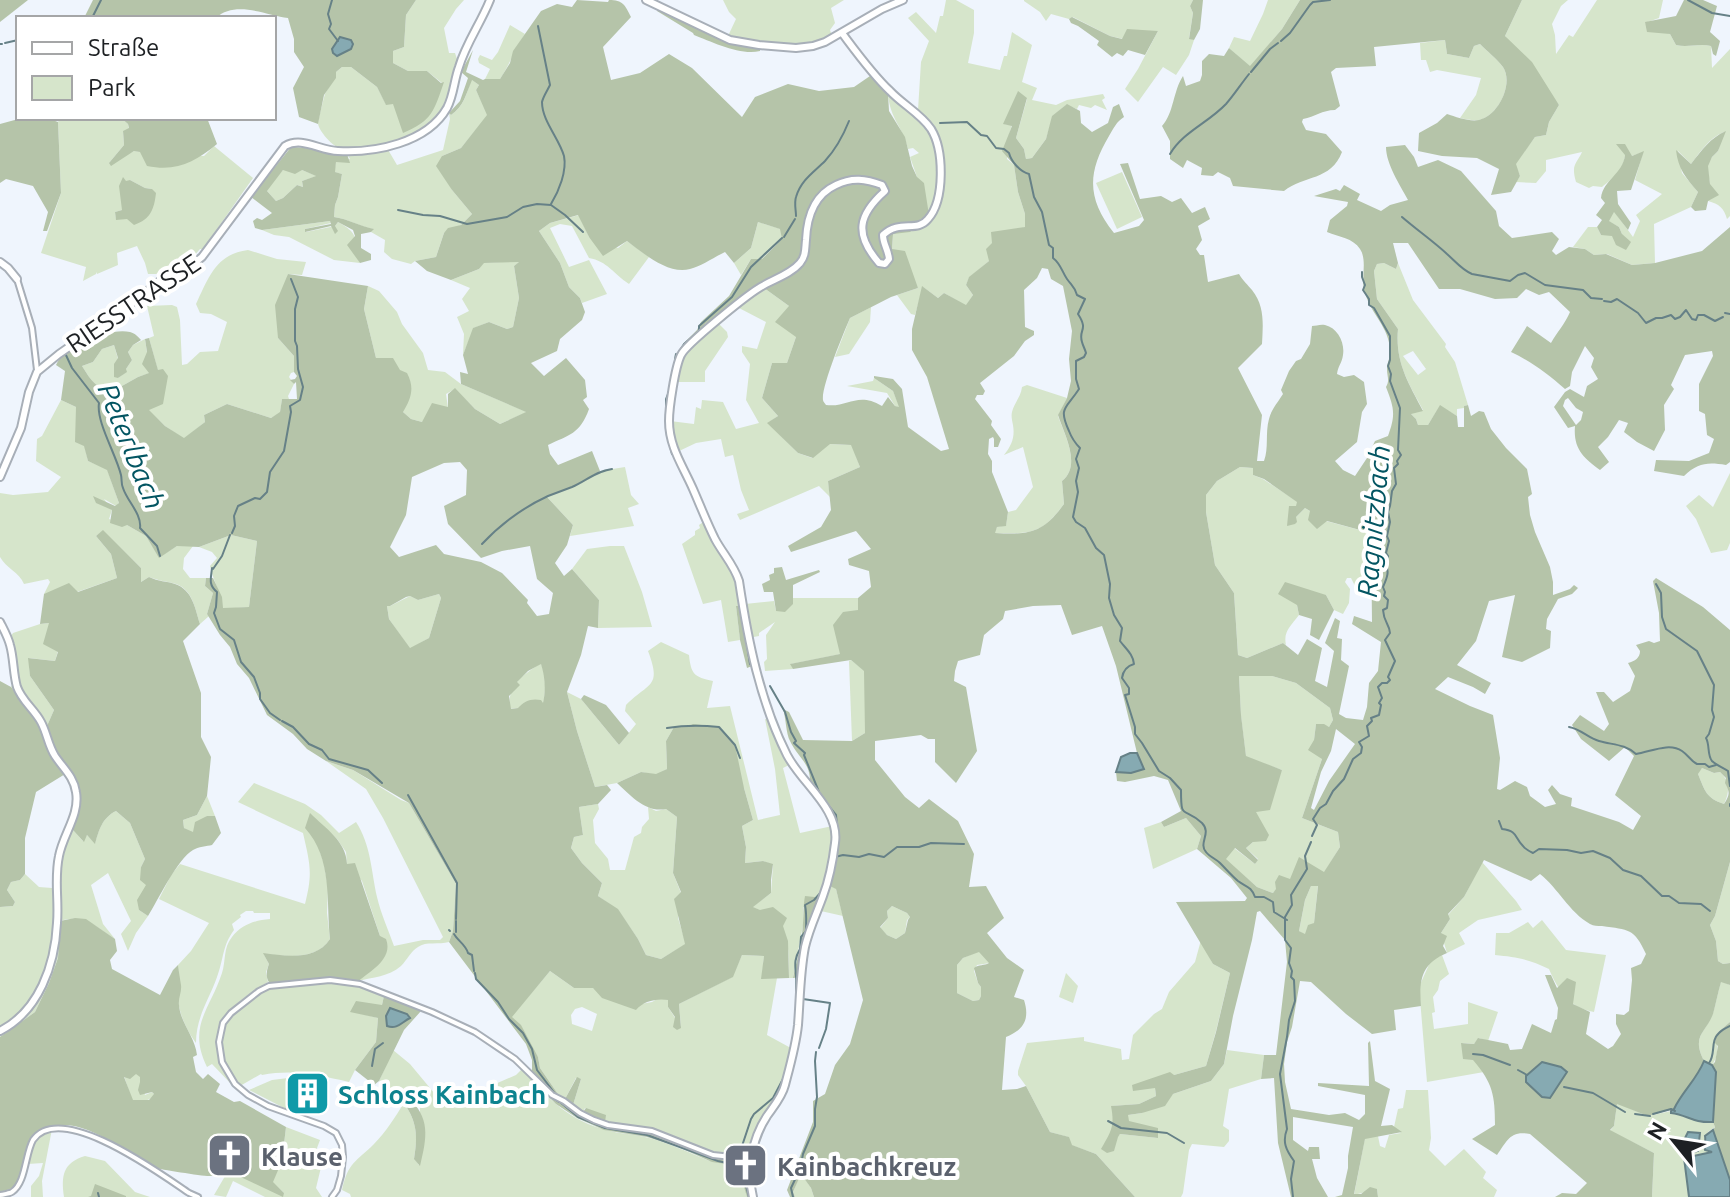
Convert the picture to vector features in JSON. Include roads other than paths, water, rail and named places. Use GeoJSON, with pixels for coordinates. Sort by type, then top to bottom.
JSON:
{"type":"FeatureCollection","features":[{"type":"Feature","properties":{"kind":"main road","name":"RIESSTRASSE"},"geometry":{"type":"LineString","coordinates":[[37,372],[160,281],[202,257],[289,143],[298,141],[332,151],[360,150],[399,143],[434,125],[449,104],[459,67],[490,0]]}},
{"type":"Feature","properties":{"kind":"main road"},"geometry":{"type":"LineString","coordinates":[[646,0],[722,37],[745,43],[804,48],[825,42],[903,0]]}},
{"type":"Feature","properties":{"kind":"main road"},"geometry":{"type":"LineString","coordinates":[[753,1197],[749,1181],[751,1159],[765,1119],[781,1096],[786,1079],[797,1027],[805,946],[826,884],[836,840],[835,825],[830,812],[795,769],[771,718],[757,674],[736,570],[715,538],[676,455],[670,436],[670,401],[679,360],[688,345],[753,292],[800,263],[806,253],[806,237],[813,207],[828,189],[853,179],[882,185],[885,191],[864,215],[862,233],[879,263],[885,264],[889,259],[883,235],[890,228],[922,224],[933,211],[941,184],[933,132],[891,93],[842,33]]}},
{"type":"Feature","properties":{"kind":"main road"},"geometry":{"type":"LineString","coordinates":[[0,262],[17,279]]}},
{"type":"Feature","properties":{"kind":"main road"},"geometry":{"type":"LineString","coordinates":[[0,477],[24,419],[37,372]]}},
{"type":"Feature","properties":{"kind":"main road"},"geometry":{"type":"LineString","coordinates":[[0,622],[10,645],[20,693],[40,719],[51,748],[72,778],[77,801],[57,865],[58,919],[49,967],[26,1013],[0,1031]]}},
{"type":"Feature","properties":{"kind":"street"},"geometry":{"type":"LineString","coordinates":[[17,279],[32,328],[37,372]]}},
{"type":"Feature","properties":{"kind":"street"},"geometry":{"type":"LineString","coordinates":[[332,1197],[341,1176],[343,1157],[336,1133],[275,1110],[248,1095],[235,1084],[222,1062],[219,1042],[223,1023],[231,1013],[269,986],[330,980],[360,984],[475,1032],[515,1059],[552,1095],[594,1120],[652,1131],[722,1158],[751,1159]]}},
{"type":"Feature","properties":{"kind":"street"},"geometry":{"type":"LineString","coordinates":[[0,1196],[11,1192],[20,1181],[34,1140],[44,1131],[59,1129],[99,1137],[198,1197]]}},
{"type":"Feature","properties":{"kind":"water"},"geometry":{"type":"Polygon","coordinates":[[[340,37],[351,40],[353,44],[351,49],[337,56],[332,49],[340,37]]]}},
{"type":"Feature","properties":{"kind":"water"},"geometry":{"type":"Polygon","coordinates":[[[1137,753],[1144,769],[1131,773],[1116,772],[1121,757],[1137,753]]]}},
{"type":"Feature","properties":{"kind":"water"},"geometry":{"type":"Polygon","coordinates":[[[390,1008],[410,1018],[397,1026],[387,1026],[386,1016],[390,1008]]]}},
{"type":"Feature","properties":{"kind":"water"},"geometry":{"type":"Polygon","coordinates":[[[1704,1061],[1712,1065],[1716,1072],[1713,1122],[1671,1113],[1704,1061]]]}},
{"type":"Feature","properties":{"kind":"water"},"geometry":{"type":"Polygon","coordinates":[[[1542,1062],[1561,1067],[1567,1072],[1550,1098],[1542,1097],[1526,1082],[1526,1076],[1542,1062]]]}},
{"type":"Feature","properties":{"kind":"water"},"geometry":{"type":"Polygon","coordinates":[[[1713,1130],[1730,1180],[1730,1197],[1689,1197],[1684,1158],[1712,1152],[1705,1150],[1705,1136],[1713,1130]]]}},
{"type":"Feature","properties":{"kind":"water"},"geometry":{"type":"Polygon","coordinates":[[[1688,1132],[1700,1133],[1698,1151],[1689,1153],[1685,1149],[1688,1132]]]}},
{"type":"Feature","properties":{"kind":"waterway"},"geometry":{"type":"LineString","coordinates":[[93,16],[101,0]]}},
{"type":"Feature","properties":{"kind":"waterway"},"geometry":{"type":"LineString","coordinates":[[332,0],[328,14],[329,29],[338,41]]}},
{"type":"Feature","properties":{"kind":"waterway"},"geometry":{"type":"LineString","coordinates":[[1281,41],[1313,2],[1330,0]]}},
{"type":"Feature","properties":{"kind":"waterway"},"geometry":{"type":"LineString","coordinates":[[1688,0],[1712,13],[1730,16]]}},
{"type":"Feature","properties":{"kind":"waterway"},"geometry":{"type":"LineString","coordinates":[[538,26],[550,85],[543,100],[543,109],[565,162],[562,181],[551,204]]}},
{"type":"Feature","properties":{"kind":"waterway"},"geometry":{"type":"LineString","coordinates":[[5,43],[16,40]]}},
{"type":"Feature","properties":{"kind":"waterway"},"geometry":{"type":"LineString","coordinates":[[1251,72],[1278,43]]}},
{"type":"Feature","properties":{"kind":"waterway"},"geometry":{"type":"LineString","coordinates":[[1170,154],[1175,146],[1226,104],[1249,74]]}},
{"type":"Feature","properties":{"kind":"waterway"},"geometry":{"type":"LineString","coordinates":[[796,216],[798,191],[833,152],[849,121]]}},
{"type":"Feature","properties":{"kind":"waterway"},"geometry":{"type":"LineString","coordinates":[[940,123],[967,122],[981,135],[987,136],[996,148],[1009,153],[1016,166],[1029,174],[1049,245],[1053,248],[1053,258],[1077,295],[1085,299],[1078,314],[1083,324],[1081,338],[1086,353],[1076,361],[1079,389],[1064,412],[1070,434],[1080,448],[1076,459],[1079,468],[1076,481],[1078,492],[1073,517],[1104,555],[1110,584],[1109,598],[1122,628],[1120,641],[1131,654],[1134,664],[1126,669],[1122,678],[1129,688],[1129,694],[1125,695],[1135,734],[1159,771],[1181,790],[1184,812],[1205,827],[1203,845],[1206,852],[1250,889],[1255,897],[1264,897],[1273,902],[1274,912],[1287,920]]}},
{"type":"Feature","properties":{"kind":"waterway"},"geometry":{"type":"LineString","coordinates":[[398,210],[440,216],[467,224],[507,217],[523,207],[551,205],[583,232]]}},
{"type":"Feature","properties":{"kind":"waterway"},"geometry":{"type":"LineString","coordinates":[[1402,217],[1472,274],[1510,281],[1525,273],[1545,285],[1583,290],[1591,298],[1602,299]]}},
{"type":"Feature","properties":{"kind":"waterway"},"geometry":{"type":"LineString","coordinates":[[784,237],[795,219]]}},
{"type":"Feature","properties":{"kind":"waterway"},"geometry":{"type":"LineString","coordinates":[[679,352],[699,331],[699,326],[732,297],[751,267],[782,238]]}},
{"type":"Feature","properties":{"kind":"waterway","name":"Ragnitzbach"},"geometry":{"type":"LineString","coordinates":[[1312,836],[1317,825],[1313,819],[1344,779],[1353,759],[1361,753],[1359,742],[1369,736],[1367,726],[1371,718],[1379,715],[1382,698],[1378,687],[1390,680],[1388,677],[1395,661],[1385,640],[1390,633],[1383,610],[1387,608],[1388,600],[1383,587],[1388,572],[1385,563],[1389,541],[1388,512],[1396,484],[1394,468],[1401,455],[1398,450],[1400,408],[1390,381],[1390,336],[1374,308],[1369,305],[1363,290],[1362,272]]}},
{"type":"Feature","properties":{"kind":"waterway"},"geometry":{"type":"LineString","coordinates":[[232,533],[238,506],[255,498],[260,499],[267,492],[270,472],[284,451],[290,406],[300,400],[303,387],[295,341],[298,297],[291,279]]}},
{"type":"Feature","properties":{"kind":"waterway"},"geometry":{"type":"LineString","coordinates":[[1604,301],[1617,299],[1638,313],[1646,323],[1671,315],[1675,319],[1686,310],[1696,320],[1698,315],[1715,321],[1723,317]]}},
{"type":"Feature","properties":{"kind":"waterway"},"geometry":{"type":"LineString","coordinates":[[1725,313],[1730,314]]}},
{"type":"Feature","properties":{"kind":"waterway","name":"Peterlbach"},"geometry":{"type":"LineString","coordinates":[[65,353],[72,368],[99,403],[100,419],[121,475],[122,486],[139,518],[140,528],[157,546],[160,556]]}},
{"type":"Feature","properties":{"kind":"waterway"},"geometry":{"type":"LineString","coordinates":[[675,359],[676,354]]}},
{"type":"Feature","properties":{"kind":"waterway"},"geometry":{"type":"LineString","coordinates":[[666,414],[670,389]]}},
{"type":"Feature","properties":{"kind":"waterway"},"geometry":{"type":"LineString","coordinates":[[667,433],[672,454]]}},
{"type":"Feature","properties":{"kind":"waterway"},"geometry":{"type":"LineString","coordinates":[[676,461],[685,480]]}},
{"type":"Feature","properties":{"kind":"waterway"},"geometry":{"type":"LineString","coordinates":[[482,544],[504,523],[530,505],[612,469]]}},
{"type":"Feature","properties":{"kind":"waterway"},"geometry":{"type":"LineString","coordinates":[[704,523],[712,539]]}},
{"type":"Feature","properties":{"kind":"waterway"},"geometry":{"type":"LineString","coordinates":[[213,569],[230,535]]}},
{"type":"Feature","properties":{"kind":"waterway","name":"Peterlbach"},"geometry":{"type":"LineString","coordinates":[[212,568],[211,584],[217,592],[214,613],[220,629],[234,640],[241,662],[254,677],[260,699],[270,713],[280,720]]}},
{"type":"Feature","properties":{"kind":"waterway"},"geometry":{"type":"LineString","coordinates":[[1656,584],[1661,593],[1666,629],[1697,651],[1714,685],[1714,717],[1706,738],[1710,759],[1728,771],[1730,786]]}},
{"type":"Feature","properties":{"kind":"waterway"},"geometry":{"type":"LineString","coordinates":[[746,638],[750,664],[754,669]]}},
{"type":"Feature","properties":{"kind":"waterway"},"geometry":{"type":"LineString","coordinates":[[770,686],[785,712],[796,741],[794,743],[805,753],[819,792]]}},
{"type":"Feature","properties":{"kind":"waterway","name":"Peterlbach"},"geometry":{"type":"LineString","coordinates":[[282,721],[293,727],[309,744],[322,750],[329,759],[368,770],[382,783]]}},
{"type":"Feature","properties":{"kind":"waterway"},"geometry":{"type":"LineString","coordinates":[[667,728],[719,727],[735,745],[740,758]]}},
{"type":"Feature","properties":{"kind":"waterway"},"geometry":{"type":"LineString","coordinates":[[1569,727],[1595,740],[1628,748],[1636,754],[1671,747],[1682,751],[1697,764],[1716,765]]}},
{"type":"Feature","properties":{"kind":"waterway"},"geometry":{"type":"LineString","coordinates":[[408,795],[457,883],[456,919]]}},
{"type":"Feature","properties":{"kind":"waterway"},"geometry":{"type":"LineString","coordinates":[[827,804],[836,815],[837,826]]}},
{"type":"Feature","properties":{"kind":"waterway"},"geometry":{"type":"LineString","coordinates":[[1499,821],[1502,829],[1513,833],[1533,853],[1539,849],[1581,853],[1593,851],[1610,858],[1623,870],[1641,876],[1662,896],[1669,896],[1679,903],[1701,904],[1710,911]]}},
{"type":"Feature","properties":{"kind":"waterway","name":"Ragnitzbach"},"geometry":{"type":"LineString","coordinates":[[1293,1197],[1291,1179],[1294,1161],[1285,1142],[1287,1129],[1280,1074],[1295,1001],[1289,963],[1291,948],[1285,940],[1285,917],[1292,905],[1291,895],[1307,869],[1305,856],[1311,842]]}},
{"type":"Feature","properties":{"kind":"waterway"},"geometry":{"type":"LineString","coordinates":[[835,857],[869,854],[884,857],[897,847],[919,847],[931,843],[964,844]]}},
{"type":"Feature","properties":{"kind":"waterway"},"geometry":{"type":"LineString","coordinates":[[797,996],[795,962],[801,937],[806,931],[805,905],[822,891]]}},
{"type":"Feature","properties":{"kind":"waterway"},"geometry":{"type":"LineString","coordinates":[[456,921],[456,932]]}},
{"type":"Feature","properties":{"kind":"waterway","name":"Peterlbach"},"geometry":{"type":"LineString","coordinates":[[454,934],[472,955],[474,971]]}},
{"type":"Feature","properties":{"kind":"waterway","name":"Peterlbach"},"geometry":{"type":"LineString","coordinates":[[475,973],[476,979],[523,1033],[532,1049],[537,1070],[556,1095]]}},
{"type":"Feature","properties":{"kind":"waterway"},"geometry":{"type":"LineString","coordinates":[[803,999],[830,1003],[819,1048]]}},
{"type":"Feature","properties":{"kind":"waterway"},"geometry":{"type":"LineString","coordinates":[[1709,1063],[1716,1036],[1730,1026]]}},
{"type":"Feature","properties":{"kind":"waterway"},"geometry":{"type":"LineString","coordinates":[[372,1066],[375,1049],[383,1043]]}},
{"type":"Feature","properties":{"kind":"waterway"},"geometry":{"type":"LineString","coordinates":[[793,1197],[791,1188],[815,1126],[816,1052]]}},
{"type":"Feature","properties":{"kind":"waterway"},"geometry":{"type":"LineString","coordinates":[[1473,1054],[1510,1065]]}},
{"type":"Feature","properties":{"kind":"waterway"},"geometry":{"type":"LineString","coordinates":[[1518,1070],[1527,1075]]}},
{"type":"Feature","properties":{"kind":"waterway"},"geometry":{"type":"LineString","coordinates":[[739,1155],[751,1119],[773,1098],[784,1077]]}},
{"type":"Feature","properties":{"kind":"waterway"},"geometry":{"type":"LineString","coordinates":[[533,1080],[542,1091],[559,1102]]}},
{"type":"Feature","properties":{"kind":"waterway"},"geometry":{"type":"LineString","coordinates":[[1564,1087],[1593,1093],[1625,1112]]}},
{"type":"Feature","properties":{"kind":"waterway","name":"Peterlbach"},"geometry":{"type":"LineString","coordinates":[[560,1102],[578,1117],[605,1128],[647,1135],[736,1165],[743,1175],[749,1197]]}},
{"type":"Feature","properties":{"kind":"waterway"},"geometry":{"type":"LineString","coordinates":[[1653,1114],[1671,1109],[1675,1111]]}},
{"type":"Feature","properties":{"kind":"waterway"},"geometry":{"type":"LineString","coordinates":[[1635,1114],[1650,1116]]}},
{"type":"Feature","properties":{"kind":"waterway"},"geometry":{"type":"LineString","coordinates":[[1108,1121],[1121,1128],[1167,1133],[1184,1143]]}},
{"type":"Feature","properties":{"kind":"waterway"},"geometry":{"type":"LineString","coordinates":[[98,1193],[99,1197]]}},
{"type":"Feature","properties":{"kind":"place","name":"Schloss Kainbach"},"geometry":{"type":"Point","coordinates":[307,1094]}},
{"type":"Feature","properties":{"kind":"place","name":"Klause"},"geometry":{"type":"Point","coordinates":[230,1156]}},
{"type":"Feature","properties":{"kind":"place","name":"Kainbachkreuz"},"geometry":{"type":"Point","coordinates":[746,1166]}}]}
